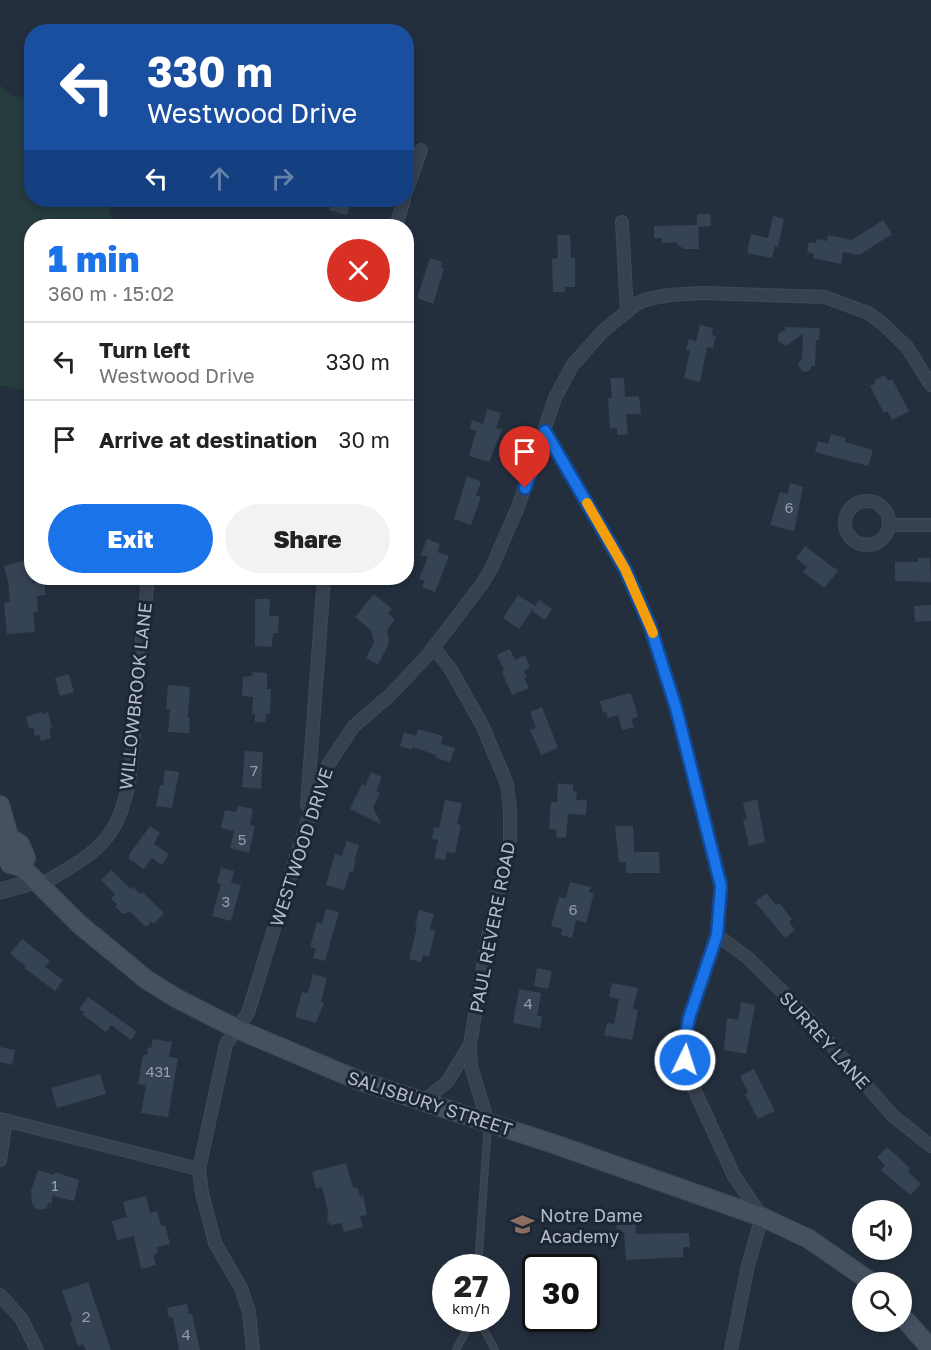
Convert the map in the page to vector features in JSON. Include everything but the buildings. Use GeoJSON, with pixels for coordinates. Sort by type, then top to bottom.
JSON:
{"type":"FeatureCollection","features":[{"type":"Feature","properties":{"kind":"main road","name":"SALISBURY STREET"},"geometry":{"type":"LineString","coordinates":[[0,805],[9,837],[3,849],[10,864],[22,867],[99,941],[147,980],[176,998],[237,1029],[350,1077],[568,1148],[762,1217],[809,1239],[857,1272]]}},
{"type":"Feature","properties":{"kind":"main road"},"geometry":{"type":"LineString","coordinates":[[912,1327],[931,1349]]}},
{"type":"Feature","properties":{"kind":"street"},"geometry":{"type":"LineString","coordinates":[[414,170],[421,150]]}},
{"type":"Feature","properties":{"kind":"street"},"geometry":{"type":"LineString","coordinates":[[622,222],[627,312]]}},
{"type":"Feature","properties":{"kind":"street","name":"WESTWOOD DRIVE"},"geometry":{"type":"LineString","coordinates":[[199,1169],[226,1044],[248,1013],[321,779],[343,739],[358,721],[391,694],[434,648],[466,607],[491,569],[518,507],[555,398],[572,366],[593,341],[636,304],[669,295],[702,293],[825,297],[854,307],[882,323],[907,347],[931,385]]}},
{"type":"Feature","properties":{"kind":"street"},"geometry":{"type":"LineString","coordinates":[[545,431],[625,569],[658,647],[676,708],[721,886],[717,935],[689,1018],[685,1040],[685,1060],[694,1089],[734,1176],[762,1217],[748,1265],[731,1350]]}},
{"type":"Feature","properties":{"kind":"street"},"geometry":{"type":"LineString","coordinates":[[890,525],[931,525]]}},
{"type":"Feature","properties":{"kind":"street","name":"WILLOWBROOK LANE"},"geometry":{"type":"LineString","coordinates":[[39,883],[101,843],[112,829],[120,812],[130,772],[147,585]]}},
{"type":"Feature","properties":{"kind":"street"},"geometry":{"type":"LineString","coordinates":[[306,825],[323,585]]}},
{"type":"Feature","properties":{"kind":"street","name":"PAUL REVERE ROAD"},"geometry":{"type":"LineString","coordinates":[[434,648],[450,668],[482,725],[507,784],[510,810],[510,840],[488,936],[470,1045],[471,1066],[488,1123]]}},
{"type":"Feature","properties":{"kind":"street"},"geometry":{"type":"LineString","coordinates":[[0,869],[22,867]]}},
{"type":"Feature","properties":{"kind":"street"},"geometry":{"type":"LineString","coordinates":[[0,891],[39,883]]}},
{"type":"Feature","properties":{"kind":"street","name":"SURREY LANE"},"geometry":{"type":"LineString","coordinates":[[717,935],[748,958],[800,1009],[893,1116],[931,1146]]}},
{"type":"Feature","properties":{"kind":"street","name":"PAUL REVERE ROAD"},"geometry":{"type":"LineString","coordinates":[[423,1102],[448,1081],[470,1045]]}},
{"type":"Feature","properties":{"kind":"street"},"geometry":{"type":"LineString","coordinates":[[0,1160],[3,1120],[199,1169],[202,1193],[215,1243],[241,1288],[249,1312],[253,1350]]}},
{"type":"Feature","properties":{"kind":"street"},"geometry":{"type":"LineString","coordinates":[[0,1295],[21,1318],[38,1350]]}},
{"type":"Feature","properties":{"kind":"lane"},"geometry":{"type":"LineString","coordinates":[[479,1254],[488,1123]]}},
{"type":"Feature","properties":{"kind":"lane"},"geometry":{"type":"LineString","coordinates":[[456,1350],[466,1332]]}},
{"type":"Feature","properties":{"kind":"lane"},"geometry":{"type":"LineString","coordinates":[[485,1332],[495,1350]]}},
{"type":"Feature","properties":{"kind":"green space"},"geometry":{"type":"Polygon","coordinates":[[[0,84],[13,97],[24,96],[24,207],[108,207],[113,219],[24,219],[24,390],[0,385],[0,84]]]}},
{"type":"Feature","properties":{"kind":"slow traffic"},"geometry":{"type":"LineString","coordinates":[[587,503],[625,569],[653,633]]}},
{"type":"Feature","properties":{"kind":"place","name":"Notre Dame Academy"},"geometry":{"type":"Point","coordinates":[522,1225]}},
{"type":"Feature","properties":{"kind":"route"},"geometry":{"type":"LineString","coordinates":[[525,488],[545,431],[625,569],[650,626],[676,708],[721,886],[717,935],[689,1018],[685,1040],[685,1060]]}}]}
